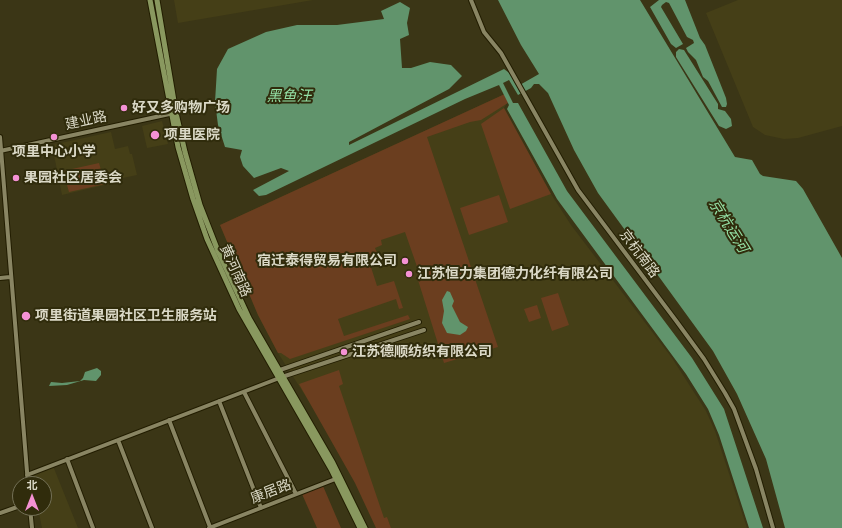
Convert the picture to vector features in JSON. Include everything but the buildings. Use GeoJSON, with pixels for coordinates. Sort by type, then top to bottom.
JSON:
{"type":"FeatureCollection","features":[{"type":"Feature","properties":{"kind":"main road","name":"黄河南路"},"geometry":{"type":"LineString","coordinates":[[150,0],[174,113],[198,198],[218,250],[243,306],[280,378],[365,528]]}},
{"type":"Feature","properties":{"kind":"main road","name":"黄河南路"},"geometry":{"type":"LineString","coordinates":[[157,0],[174,113]]}},
{"type":"Feature","properties":{"kind":"main road","name":"黄河南路"},"geometry":{"type":"LineString","coordinates":[[338,478],[360,528]]}},
{"type":"Feature","properties":{"kind":"street","name":"京杭南路"},"geometry":{"type":"LineString","coordinates":[[471,0],[484,32],[501,54],[578,190],[690,340],[725,393],[734,409],[756,469],[773,528]]}},
{"type":"Feature","properties":{"kind":"street","name":"建业路"},"geometry":{"type":"LineString","coordinates":[[1,151],[174,113]]}},
{"type":"Feature","properties":{"kind":"street"},"geometry":{"type":"LineString","coordinates":[[0,137],[27,475],[280,378],[424,330]]}},
{"type":"Feature","properties":{"kind":"street"},"geometry":{"type":"LineString","coordinates":[[0,278],[10,277]]}},
{"type":"Feature","properties":{"kind":"street"},"geometry":{"type":"LineString","coordinates":[[277,372],[419,322]]}},
{"type":"Feature","properties":{"kind":"street"},"geometry":{"type":"LineString","coordinates":[[244,392],[296,494]]}},
{"type":"Feature","properties":{"kind":"street"},"geometry":{"type":"LineString","coordinates":[[219,401],[261,508]]}},
{"type":"Feature","properties":{"kind":"street"},"geometry":{"type":"LineString","coordinates":[[169,420],[210,528]]}},
{"type":"Feature","properties":{"kind":"street"},"geometry":{"type":"LineString","coordinates":[[118,440],[152,528]]}},
{"type":"Feature","properties":{"kind":"street"},"geometry":{"type":"LineString","coordinates":[[67,459],[93,528]]}},
{"type":"Feature","properties":{"kind":"street","name":"康居路"},"geometry":{"type":"LineString","coordinates":[[210,528],[338,478]]}},
{"type":"Feature","properties":{"kind":"street"},"geometry":{"type":"LineString","coordinates":[[0,513],[12,509]]}},
{"type":"Feature","properties":{"kind":"street"},"geometry":{"type":"LineString","coordinates":[[31,516],[32,528]]}},
{"type":"Feature","properties":{"kind":"shaded area"},"geometry":{"type":"Polygon","coordinates":[[[174,0],[313,0],[178,23],[174,0]]]}},
{"type":"Feature","properties":{"kind":"shaded area"},"geometry":{"type":"Polygon","coordinates":[[[738,0],[842,0],[842,126],[798,138],[784,139],[765,135],[753,127],[706,13],[738,0]]]}},
{"type":"Feature","properties":{"kind":"shaded area"},"geometry":{"type":"Polygon","coordinates":[[[507,93],[511,101],[507,103],[504,108],[551,194],[571,225],[672,358],[706,411],[715,431],[747,528],[391,528],[387,518],[384,519],[278,353],[258,315],[220,225],[507,93]]]}},
{"type":"Feature","properties":{"kind":"shaded area"},"geometry":{"type":"Polygon","coordinates":[[[507,93],[511,101],[481,120],[470,122],[427,137],[498,347],[444,363],[418,280],[421,278],[405,232],[381,240],[382,245],[375,248],[380,260],[370,264],[377,286],[394,281],[403,308],[399,309],[396,299],[338,319],[344,336],[408,315],[410,319],[290,359],[281,353],[278,353],[258,315],[220,225],[507,93]]]}},
{"type":"Feature","properties":{"kind":"shaded area"},"geometry":{"type":"Polygon","coordinates":[[[504,108],[551,194],[510,209],[481,124],[504,108]]]}},
{"type":"Feature","properties":{"kind":"shaded area","name":"项里医院"},"geometry":{"type":"Polygon","coordinates":[[[162,121],[168,144],[147,148],[142,126],[162,121]]]}},
{"type":"Feature","properties":{"kind":"shaded area"},"geometry":{"type":"Polygon","coordinates":[[[111,132],[115,149],[128,146],[130,154],[132,154],[137,175],[113,180],[113,183],[62,195],[52,145],[111,132]]]}},
{"type":"Feature","properties":{"kind":"shaded area"},"geometry":{"type":"Polygon","coordinates":[[[99,163],[105,184],[69,192],[63,171],[99,163]]]}},
{"type":"Feature","properties":{"kind":"shaded area"},"geometry":{"type":"Polygon","coordinates":[[[499,195],[508,222],[469,235],[460,208],[499,195]]]}},
{"type":"Feature","properties":{"kind":"shaded area"},"geometry":{"type":"Polygon","coordinates":[[[558,293],[569,325],[552,331],[541,298],[558,293]]]}},
{"type":"Feature","properties":{"kind":"shaded area"},"geometry":{"type":"Polygon","coordinates":[[[537,305],[541,318],[529,322],[524,309],[537,305]]]}},
{"type":"Feature","properties":{"kind":"shaded area"},"geometry":{"type":"Polygon","coordinates":[[[339,370],[343,384],[339,386],[384,518],[387,517],[391,528],[376,528],[355,483],[299,384],[339,370]]]}},
{"type":"Feature","properties":{"kind":"shaded area"},"geometry":{"type":"Polygon","coordinates":[[[53,466],[78,528],[42,528],[40,516],[52,516],[52,476],[34,476],[34,473],[53,466]]]}},
{"type":"Feature","properties":{"kind":"shaded area"},"geometry":{"type":"Polygon","coordinates":[[[323,486],[341,528],[317,528],[302,494],[323,486]]]}},
{"type":"Feature","properties":{"kind":"water"},"geometry":{"type":"Polygon","coordinates":[[[498,0],[640,0],[735,157],[752,160],[760,174],[763,176],[796,181],[803,189],[842,258],[842,528],[785,528],[766,459],[737,394],[713,351],[598,193],[574,150],[548,93],[539,84],[534,84],[531,88],[518,95],[509,80],[503,83],[513,103],[518,103],[567,191],[692,358],[724,409],[763,528],[749,528],[719,435],[708,409],[686,374],[557,199],[507,109],[509,105],[499,85],[465,99],[266,195],[259,196],[253,190],[289,171],[281,168],[254,178],[243,166],[240,157],[242,150],[225,147],[218,125],[215,102],[217,69],[228,49],[266,32],[297,25],[337,25],[384,19],[381,11],[400,2],[410,8],[407,23],[409,35],[400,39],[402,68],[411,68],[430,62],[451,65],[462,76],[449,89],[349,142],[349,145],[504,69],[512,75],[518,86],[539,74],[521,45],[498,0]]]}},
{"type":"Feature","properties":{"kind":"water"},"geometry":{"type":"Polygon","coordinates":[[[659,0],[685,0],[726,98],[726,107],[722,107],[708,81],[703,77],[696,60],[688,52],[686,48],[694,43],[693,40],[687,37],[669,3],[666,2],[661,7],[683,44],[676,48],[671,44],[650,7],[659,0]]]}},
{"type":"Feature","properties":{"kind":"water"},"geometry":{"type":"Polygon","coordinates":[[[679,49],[684,50],[718,104],[718,109],[725,111],[731,119],[732,126],[726,129],[719,126],[676,57],[676,52],[679,49]]]}},
{"type":"Feature","properties":{"kind":"water"},"geometry":{"type":"Polygon","coordinates":[[[447,291],[450,292],[454,301],[452,306],[460,322],[468,327],[466,331],[460,335],[447,333],[442,323],[444,311],[442,300],[447,291]]]}},
{"type":"Feature","properties":{"kind":"water"},"geometry":{"type":"Polygon","coordinates":[[[97,368],[101,371],[101,375],[96,381],[84,380],[67,385],[49,386],[51,382],[62,383],[80,381],[85,372],[97,368]]]}},
{"type":"Feature","properties":{"kind":"place","name":"好又多购物广场"},"geometry":{"type":"Point","coordinates":[124,108]}},
{"type":"Feature","properties":{"kind":"place","name":"项里医院"},"geometry":{"type":"Point","coordinates":[155,135]}},
{"type":"Feature","properties":{"kind":"place","name":"项里中心小学"},"geometry":{"type":"Point","coordinates":[54,137]}},
{"type":"Feature","properties":{"kind":"place","name":"果园社区居委会"},"geometry":{"type":"Point","coordinates":[16,178]}},
{"type":"Feature","properties":{"kind":"place","name":"宿迁泰得贸易有限公司"},"geometry":{"type":"Point","coordinates":[405,261]}},
{"type":"Feature","properties":{"kind":"place","name":"江苏恒力集团德力化纤有限公司"},"geometry":{"type":"Point","coordinates":[409,274]}},
{"type":"Feature","properties":{"kind":"place","name":"项里街道果园社区卫生服务站"},"geometry":{"type":"Point","coordinates":[26,316]}},
{"type":"Feature","properties":{"kind":"place","name":"江苏德顺纺织有限公司"},"geometry":{"type":"Point","coordinates":[344,352]}},
{"type":"Feature","properties":{"kind":"water label","name":"黑鱼汪"},"geometry":{"type":"Point","coordinates":[289,97]}},
{"type":"Feature","properties":{"kind":"water label","name":"京杭运河"},"geometry":{"type":"Point","coordinates":[728,226]}}]}
